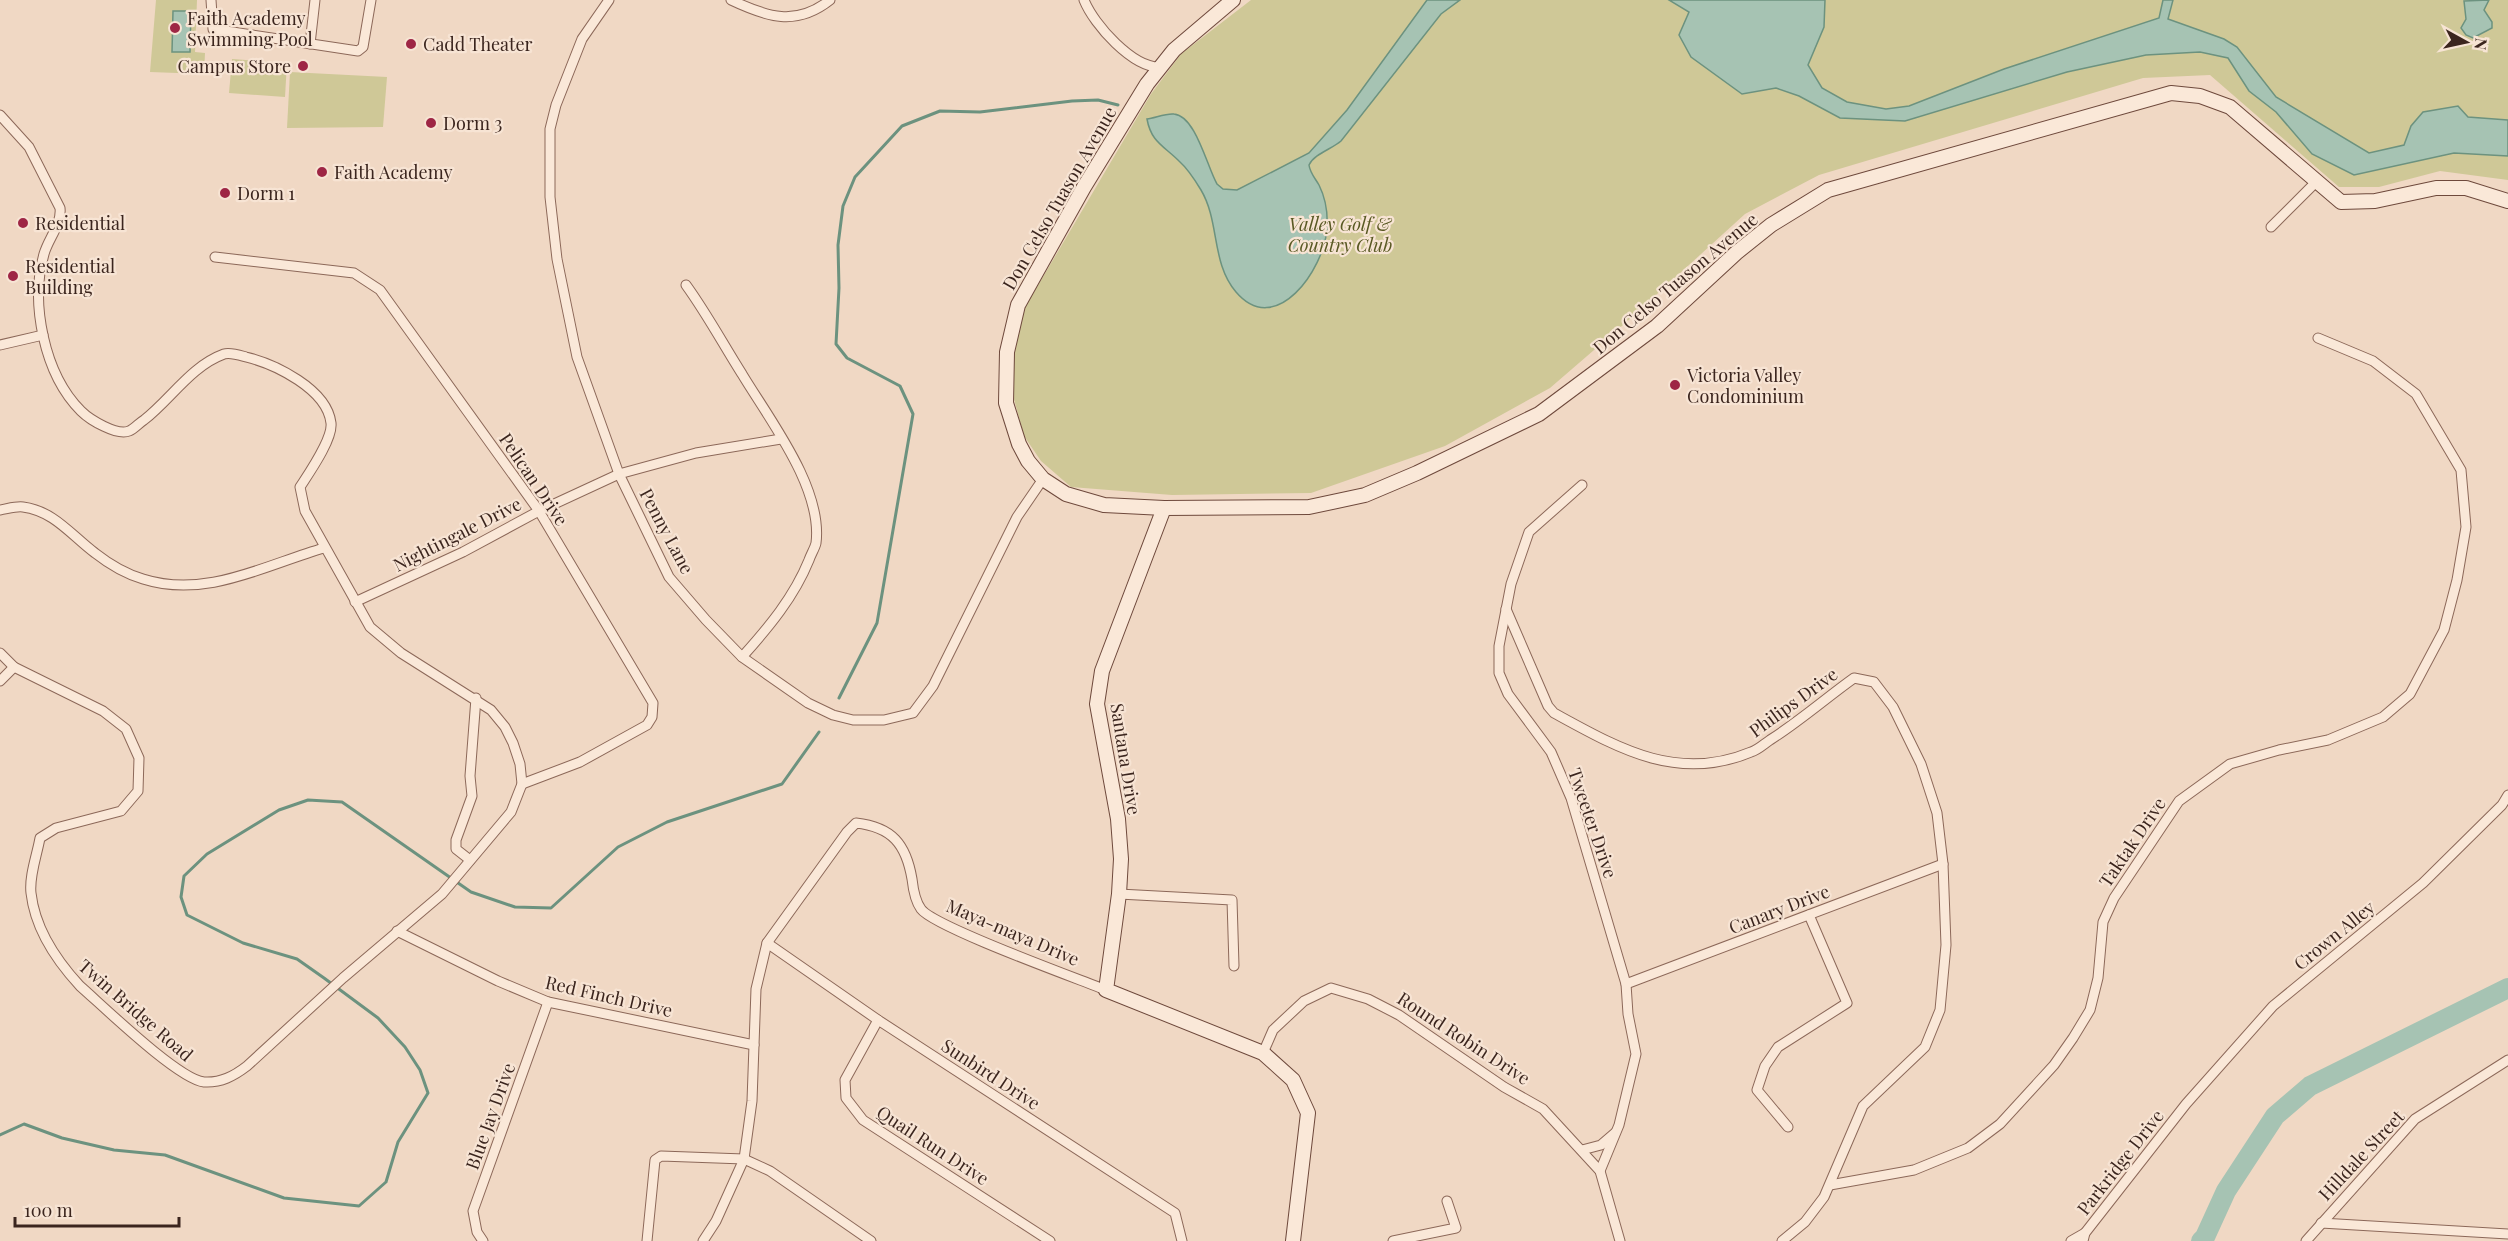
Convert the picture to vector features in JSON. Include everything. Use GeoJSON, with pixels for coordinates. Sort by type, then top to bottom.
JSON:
{"type":"FeatureCollection","features":[{"type":"Feature","properties":{"kind":"street"},"geometry":{"type":"LineString","coordinates":[[211,0],[213,28],[361,50],[371,0]]}},
{"type":"Feature","properties":{"kind":"street"},"geometry":{"type":"LineString","coordinates":[[310,44],[315,0]]}},
{"type":"Feature","properties":{"kind":"street","name":"Penny Lane"},"geometry":{"type":"LineString","coordinates":[[609,0],[582,39],[556,105],[550,129],[548,148],[550,197],[557,259],[577,357],[619,474],[669,578],[706,620],[742,657],[808,703],[833,715],[853,720],[884,720],[913,713],[933,686],[1017,517],[1043,479]]}},
{"type":"Feature","properties":{"kind":"street"},"geometry":{"type":"LineString","coordinates":[[731,0],[756,12],[791,18],[816,11],[830,0]]}},
{"type":"Feature","properties":{"kind":"street"},"geometry":{"type":"LineString","coordinates":[[1084,0],[1099,27],[1112,41],[1150,66],[1160,67]]}},
{"type":"Feature","properties":{"kind":"street","name":"Don Celso Tuason Avenue"},"geometry":{"type":"LineString","coordinates":[[1233,0],[1174,50],[1147,84],[1084,187],[1018,305],[1006,352],[1006,403],[1019,444],[1028,461],[1043,479],[1066,494],[1104,505],[1164,508],[1309,507],[1365,495],[1539,414],[1657,326],[1736,252],[1771,225],[1828,190],[2171,93],[2200,96],[2230,107],[2341,202],[2375,201],[2436,188],[2466,188],[2508,201]]}},
{"type":"Feature","properties":{"kind":"street"},"geometry":{"type":"LineString","coordinates":[[0,115],[29,147],[60,208],[61,215],[44,253],[37,293],[43,335],[55,373],[81,411],[112,431],[129,431],[161,406],[193,373],[211,360],[227,353],[260,360],[298,378],[327,407],[332,425],[325,446],[300,488],[305,512],[324,548],[370,627],[401,653],[476,698],[491,710],[505,727],[520,764],[522,784]]}},
{"type":"Feature","properties":{"kind":"street"},"geometry":{"type":"LineString","coordinates":[[2271,228],[2316,182]]}},
{"type":"Feature","properties":{"kind":"street","name":"Pelican Drive"},"geometry":{"type":"LineString","coordinates":[[215,256],[354,273],[380,290],[538,511],[653,703],[652,717],[646,725],[580,762],[522,784]]}},
{"type":"Feature","properties":{"kind":"street"},"geometry":{"type":"LineString","coordinates":[[686,285],[708,315],[781,439],[796,460],[813,503],[816,543],[802,578],[775,621],[742,657]]}},
{"type":"Feature","properties":{"kind":"street"},"geometry":{"type":"LineString","coordinates":[[0,345],[43,335]]}},
{"type":"Feature","properties":{"kind":"street","name":"Taktak Drive"},"geometry":{"type":"LineString","coordinates":[[1830,1185],[1914,1170],[1968,1148],[2008,1116],[2054,1065],[2090,1010],[2098,978],[2103,922],[2114,898],[2179,801],[2230,764],[2279,750],[2328,740],[2382,717],[2410,694],[2444,630],[2457,580],[2466,527],[2461,470],[2416,394],[2373,361],[2318,338]]}},
{"type":"Feature","properties":{"kind":"street","name":"Nightingale Drive"},"geometry":{"type":"LineString","coordinates":[[355,602],[463,552],[538,511],[619,474],[696,453],[781,439]]}},
{"type":"Feature","properties":{"kind":"street","name":"Tweeter Drive"},"geometry":{"type":"LineString","coordinates":[[1582,485],[1529,532],[1511,584],[1499,646],[1499,672],[1508,694],[1551,752],[1571,798],[1626,984],[1628,1014],[1636,1054],[1617,1131],[1600,1171]]}},
{"type":"Feature","properties":{"kind":"street"},"geometry":{"type":"LineString","coordinates":[[0,510],[21,507],[46,513],[71,530],[110,565],[143,579],[180,585],[209,584],[234,579],[324,548]]}},
{"type":"Feature","properties":{"kind":"street","name":"Santana Drive"},"geometry":{"type":"LineString","coordinates":[[1106,990],[1119,894],[1121,859],[1118,819],[1097,704],[1102,671],[1164,508]]}},
{"type":"Feature","properties":{"kind":"street","name":"Philips Drive"},"geometry":{"type":"LineString","coordinates":[[1506,609],[1548,706],[1554,713],[1606,742],[1652,759],[1701,766],[1752,752],[1788,729],[1854,678],[1874,681],[1893,707],[1921,764],[1937,813],[1943,864],[1946,945],[1940,1010],[1925,1047],[1863,1106],[1830,1185]]}},
{"type":"Feature","properties":{"kind":"street","name":"Twin Bridge Road"},"geometry":{"type":"LineString","coordinates":[[0,653],[14,667],[103,711],[126,729],[139,758],[138,791],[121,811],[57,828],[40,838],[30,891],[40,929],[66,971],[80,986],[180,1072],[203,1082],[215,1082],[232,1077],[247,1066],[343,978],[442,894],[511,812],[522,784]]}},
{"type":"Feature","properties":{"kind":"street"},"geometry":{"type":"LineString","coordinates":[[0,681],[14,667]]}},
{"type":"Feature","properties":{"kind":"street"},"geometry":{"type":"LineString","coordinates":[[468,863],[456,849],[456,840],[472,796],[470,776],[476,698]]}},
{"type":"Feature","properties":{"kind":"street","name":"Crown Alley"},"geometry":{"type":"LineString","coordinates":[[2186,1104],[2273,1006],[2423,883],[2502,805],[2508,795]]}},
{"type":"Feature","properties":{"kind":"street","name":"Maya-maya Drive"},"geometry":{"type":"LineString","coordinates":[[703,1241],[716,1221],[744,1159],[752,1101],[756,989],[767,943],[847,832],[856,823],[875,825],[892,835],[908,858],[914,895],[921,910],[967,934],[1263,1053]]}},
{"type":"Feature","properties":{"kind":"street","name":"Canary Drive"},"geometry":{"type":"LineString","coordinates":[[1626,984],[1943,864]]}},
{"type":"Feature","properties":{"kind":"street"},"geometry":{"type":"LineString","coordinates":[[1119,894],[1232,900],[1234,966]]}},
{"type":"Feature","properties":{"kind":"street"},"geometry":{"type":"LineString","coordinates":[[1788,1127],[1757,1090],[1765,1066],[1778,1047],[1847,1003],[1809,915]]}},
{"type":"Feature","properties":{"kind":"street","name":"Red Finch Drive"},"geometry":{"type":"LineString","coordinates":[[397,931],[498,981],[548,1002],[753,1045]]}},
{"type":"Feature","properties":{"kind":"street","name":"Sunbird Drive"},"geometry":{"type":"LineString","coordinates":[[767,943],[878,1020],[1175,1213],[1182,1241]]}},
{"type":"Feature","properties":{"kind":"street","name":"Round Robin Drive"},"geometry":{"type":"LineString","coordinates":[[1263,1053],[1273,1030],[1304,1001],[1331,988],[1368,999],[1399,1015],[1504,1087],[1543,1109],[1600,1171],[1620,1241]]}},
{"type":"Feature","properties":{"kind":"street","name":"Blue Jay Drive"},"geometry":{"type":"LineString","coordinates":[[483,1241],[477,1232],[474,1211],[548,1002]]}},
{"type":"Feature","properties":{"kind":"street","name":"Quail Run Drive"},"geometry":{"type":"LineString","coordinates":[[878,1020],[845,1080],[846,1098],[863,1120],[1050,1241]]}},
{"type":"Feature","properties":{"kind":"street"},"geometry":{"type":"LineString","coordinates":[[1263,1053],[1293,1080],[1308,1113],[1293,1241]]}},
{"type":"Feature","properties":{"kind":"street","name":"Hilldale Street"},"geometry":{"type":"LineString","coordinates":[[2306,1241],[2415,1119],[2508,1060]]}},
{"type":"Feature","properties":{"kind":"street","name":"Parkridge Drive"},"geometry":{"type":"LineString","coordinates":[[2084,1237],[2186,1104]]}},
{"type":"Feature","properties":{"kind":"street"},"geometry":{"type":"LineString","coordinates":[[1582,1150],[1601,1145],[1617,1131]]}},
{"type":"Feature","properties":{"kind":"street"},"geometry":{"type":"LineString","coordinates":[[646,1241],[655,1160],[658,1157],[744,1159],[770,1171],[871,1241]]}},
{"type":"Feature","properties":{"kind":"street"},"geometry":{"type":"LineString","coordinates":[[1782,1241],[1816,1210],[1830,1185]]}},
{"type":"Feature","properties":{"kind":"street"},"geometry":{"type":"LineString","coordinates":[[1394,1241],[1456,1228],[1447,1201]]}},
{"type":"Feature","properties":{"kind":"street"},"geometry":{"type":"LineString","coordinates":[[2321,1223],[2508,1234]]}},
{"type":"Feature","properties":{"kind":"street"},"geometry":{"type":"LineString","coordinates":[[2071,1241],[2084,1237]]}},
{"type":"Feature","properties":{"kind":"green space","name":"Faith Academy Swimming Pool"},"geometry":{"type":"Polygon","coordinates":[[[156,0],[197,0],[195,52],[205,53],[204,74],[150,72],[156,0]]]}},
{"type":"Feature","properties":{"kind":"green space","name":"Valley Golf & Country Club"},"geometry":{"type":"Polygon","coordinates":[[[1251,0],[2508,0],[2508,180],[2440,171],[2379,187],[2339,187],[2210,75],[2143,78],[1819,175],[1745,214],[1550,388],[1445,446],[1311,493],[1172,495],[1071,487],[1041,461],[1024,436],[1008,377],[1024,309],[1151,94],[1181,54],[1251,0]]]}},
{"type":"Feature","properties":{"kind":"green space"},"geometry":{"type":"Polygon","coordinates":[[[232,59],[287,63],[285,97],[229,93],[232,59]]]}},
{"type":"Feature","properties":{"kind":"green space"},"geometry":{"type":"Polygon","coordinates":[[[290,72],[387,77],[383,127],[287,128],[290,72]]]}},
{"type":"Feature","properties":{"kind":"shaded area"},"geometry":{"type":"Polygon","coordinates":[[[1427,0],[1460,0],[1441,14],[1341,141],[1311,161],[1309,165],[1321,190],[1327,212],[1324,245],[1317,262],[1307,279],[1282,303],[1267,308],[1251,304],[1236,292],[1228,281],[1219,255],[1211,215],[1201,190],[1185,168],[1155,138],[1147,119],[1171,114],[1182,117],[1195,133],[1217,184],[1223,189],[1237,190],[1309,153],[1347,110],[1427,0]]]}},
{"type":"Feature","properties":{"kind":"shaded area"},"geometry":{"type":"Polygon","coordinates":[[[1669,0],[1825,0],[1824,27],[1808,65],[1822,88],[1847,102],[1886,109],[1909,106],[2004,69],[2159,18],[2163,0],[2173,0],[2168,19],[2224,39],[2237,47],[2276,97],[2369,153],[2404,145],[2411,126],[2423,112],[2458,106],[2468,117],[2508,120],[2508,156],[2454,153],[2354,175],[2312,154],[2276,112],[2249,91],[2228,58],[2200,52],[2146,55],[2067,72],[1905,121],[1840,118],[1799,96],[1776,88],[1742,94],[1691,57],[1679,35],[1689,12],[1669,0]]]}},
{"type":"Feature","properties":{"kind":"shaded area"},"geometry":{"type":"Polygon","coordinates":[[[2489,0],[2484,10],[2492,22],[2492,28],[2473,38],[2466,35],[2461,28],[2466,19],[2464,1],[2489,0]]]}},
{"type":"Feature","properties":{"kind":"shaded area"},"geometry":{"type":"Polygon","coordinates":[[[173,11],[191,11],[190,52],[172,52],[173,11]]]}},
{"type":"Feature","properties":{"kind":"waterway"},"geometry":{"type":"LineString","coordinates":[[839,698],[877,623],[913,414],[900,386],[847,358],[836,344],[839,288],[838,245],[843,206],[855,177],[902,126],[940,111],[980,112],[1098,100],[1118,105]]}},
{"type":"Feature","properties":{"kind":"waterway"},"geometry":{"type":"LineString","coordinates":[[0,1135],[24,1124],[62,1138],[114,1150],[165,1155],[284,1198],[359,1206],[386,1182],[398,1142],[428,1093],[420,1070],[405,1047],[378,1018],[297,959],[243,943],[187,915],[181,897],[184,876],[207,854],[279,810],[308,800],[342,802],[471,892],[515,907],[551,908],[618,847],[667,822],[782,784],[819,732]]}},
{"type":"Feature","properties":{"kind":"waterway"},"geometry":{"type":"LineString","coordinates":[[2201,1241],[2226,1191],[2275,1116],[2310,1086],[2508,988]]}},
{"type":"Feature","properties":{"kind":"place","name":"Faith Academy Swimming Pool"},"geometry":{"type":"Point","coordinates":[175,28]}},
{"type":"Feature","properties":{"kind":"place","name":"Cadd Theater"},"geometry":{"type":"Point","coordinates":[411,44]}},
{"type":"Feature","properties":{"kind":"place","name":"Campus Store"},"geometry":{"type":"Point","coordinates":[303,66]}},
{"type":"Feature","properties":{"kind":"place","name":"Dorm 3"},"geometry":{"type":"Point","coordinates":[431,123]}},
{"type":"Feature","properties":{"kind":"place","name":"Faith Academy"},"geometry":{"type":"Point","coordinates":[322,172]}},
{"type":"Feature","properties":{"kind":"place","name":"Dorm 1"},"geometry":{"type":"Point","coordinates":[225,193]}},
{"type":"Feature","properties":{"kind":"place","name":"Residential"},"geometry":{"type":"Point","coordinates":[23,223]}},
{"type":"Feature","properties":{"kind":"place","name":"Residential Building"},"geometry":{"type":"Point","coordinates":[13,276]}},
{"type":"Feature","properties":{"kind":"place","name":"Victoria Valley Condominium"},"geometry":{"type":"Point","coordinates":[1675,385]}}]}
